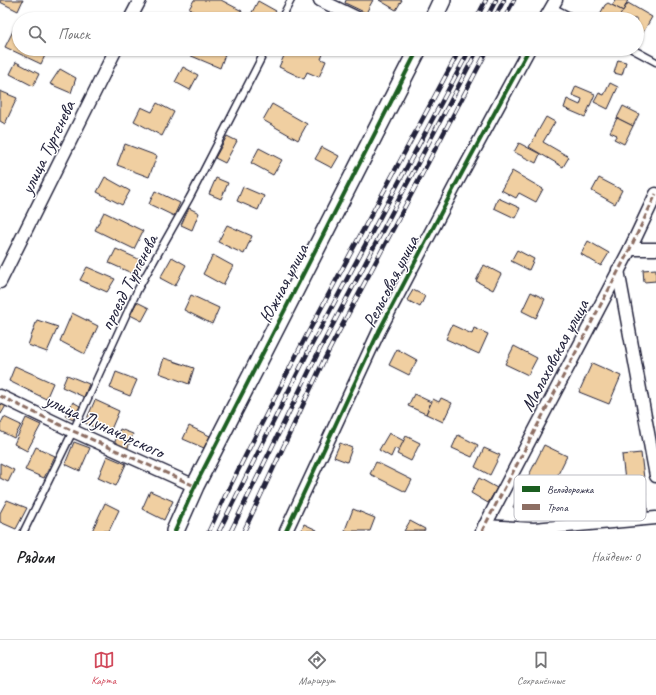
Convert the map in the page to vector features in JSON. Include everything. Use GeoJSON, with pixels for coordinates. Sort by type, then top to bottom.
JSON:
{"type":"FeatureCollection","features":[{"type":"Feature","properties":{"kind":"street"},"geometry":{"type":"LineString","coordinates":[[134,12],[140,0]]}},
{"type":"Feature","properties":{"kind":"street"},"geometry":{"type":"LineString","coordinates":[[320,0],[345,12]]}},
{"type":"Feature","properties":{"kind":"street"},"geometry":{"type":"LineString","coordinates":[[436,12],[442,0]]}},
{"type":"Feature","properties":{"kind":"street"},"geometry":{"type":"LineString","coordinates":[[549,12],[554,3]]}},
{"type":"Feature","properties":{"kind":"street","name":"улица Тургенева"},"geometry":{"type":"LineString","coordinates":[[0,282],[113,56]]}},
{"type":"Feature","properties":{"kind":"street","name":"Южная улица"},"geometry":{"type":"LineString","coordinates":[[175,531],[195,486],[410,56]]}},
{"type":"Feature","properties":{"kind":"street","name":"Рельсовая улица"},"geometry":{"type":"LineString","coordinates":[[286,531],[379,330],[525,56]]}},
{"type":"Feature","properties":{"kind":"street","name":"Малаховская улица"},"geometry":{"type":"LineString","coordinates":[[483,529],[630,249],[656,194]]}},
{"type":"Feature","properties":{"kind":"street"},"geometry":{"type":"LineString","coordinates":[[630,249],[656,249]]}},
{"type":"Feature","properties":{"kind":"street"},"geometry":{"type":"LineString","coordinates":[[618,270],[656,476]]}},
{"type":"Feature","properties":{"kind":"street","name":"улица Луначарского"},"geometry":{"type":"LineString","coordinates":[[0,396],[195,486]]}},
{"type":"Feature","properties":{"kind":"street"},"geometry":{"type":"LineString","coordinates":[[646,519],[656,518]]}},
{"type":"Feature","properties":{"kind":"street"},"geometry":{"type":"LineString","coordinates":[[483,529],[534,529],[623,521]]}},
{"type":"Feature","properties":{"kind":"lane"},"geometry":{"type":"LineString","coordinates":[[285,12],[291,0]]}},
{"type":"Feature","properties":{"kind":"lane"},"geometry":{"type":"LineString","coordinates":[[554,3],[566,12]]}},
{"type":"Feature","properties":{"kind":"lane","name":"проезд Тургенева"},"geometry":{"type":"LineString","coordinates":[[24,531],[74,431],[138,289],[190,197],[262,56]]}},
{"type":"Feature","properties":{"kind":"lane"},"geometry":{"type":"LineString","coordinates":[[644,56],[656,62]]}},
{"type":"Feature","properties":{"kind":"building"},"geometry":{"type":"Polygon","coordinates":[[[0,0],[23,0],[18,11],[0,2],[0,0]]]}},
{"type":"Feature","properties":{"kind":"building"},"geometry":{"type":"Polygon","coordinates":[[[194,0],[221,0],[242,11],[194,12],[189,9],[194,0]]]}},
{"type":"Feature","properties":{"kind":"building"},"geometry":{"type":"Polygon","coordinates":[[[346,0],[373,0],[367,12],[345,3],[346,0]]]}},
{"type":"Feature","properties":{"kind":"building"},"geometry":{"type":"Polygon","coordinates":[[[379,0],[402,0],[396,10],[379,0]]]}},
{"type":"Feature","properties":{"kind":"building"},"geometry":{"type":"Polygon","coordinates":[[[614,0],[628,0],[623,11],[612,5],[615,1],[614,0]]]}},
{"type":"Feature","properties":{"kind":"building"},"geometry":{"type":"Polygon","coordinates":[[[258,1],[276,11],[275,12],[252,12],[258,1]]]}},
{"type":"Feature","properties":{"kind":"building"},"geometry":{"type":"Polygon","coordinates":[[[608,3],[623,11],[601,12],[608,3]]]}},
{"type":"Feature","properties":{"kind":"building"},"geometry":{"type":"Polygon","coordinates":[[[628,3],[643,12],[622,12],[628,3]]]}},
{"type":"Feature","properties":{"kind":"building"},"geometry":{"type":"Polygon","coordinates":[[[644,12],[652,17],[644,31],[644,12]]]}},
{"type":"Feature","properties":{"kind":"building"},"geometry":{"type":"Polygon","coordinates":[[[12,33],[12,50],[5,47],[12,33]]]}},
{"type":"Feature","properties":{"kind":"building"},"geometry":{"type":"Polygon","coordinates":[[[24,56],[45,56],[41,64],[24,56]]]}},
{"type":"Feature","properties":{"kind":"building"},"geometry":{"type":"Polygon","coordinates":[[[192,56],[224,56],[220,68],[192,56]]]}},
{"type":"Feature","properties":{"kind":"building"},"geometry":{"type":"Polygon","coordinates":[[[284,56],[322,56],[321,59],[326,61],[319,77],[307,72],[304,79],[279,67],[284,56]]]}},
{"type":"Feature","properties":{"kind":"building"},"geometry":{"type":"Polygon","coordinates":[[[618,60],[626,62],[622,75],[614,73],[618,60]]]}},
{"type":"Feature","properties":{"kind":"building"},"geometry":{"type":"Polygon","coordinates":[[[16,62],[39,74],[33,86],[10,74],[16,62]]]}},
{"type":"Feature","properties":{"kind":"building"},"geometry":{"type":"Polygon","coordinates":[[[183,67],[198,75],[190,90],[175,82],[183,67]]]}},
{"type":"Feature","properties":{"kind":"building"},"geometry":{"type":"Polygon","coordinates":[[[60,69],[76,78],[71,93],[50,84],[60,69]]]}},
{"type":"Feature","properties":{"kind":"building"},"geometry":{"type":"Polygon","coordinates":[[[610,83],[618,87],[608,109],[594,102],[599,93],[604,95],[610,83]]]}},
{"type":"Feature","properties":{"kind":"building"},"geometry":{"type":"Polygon","coordinates":[[[576,86],[595,94],[585,117],[564,108],[567,99],[580,105],[582,99],[572,95],[576,86]]]}},
{"type":"Feature","properties":{"kind":"building"},"geometry":{"type":"Polygon","coordinates":[[[0,91],[17,98],[5,124],[0,121],[0,91]]]}},
{"type":"Feature","properties":{"kind":"building"},"geometry":{"type":"Polygon","coordinates":[[[157,103],[174,112],[162,136],[134,121],[141,107],[152,112],[157,103]]]}},
{"type":"Feature","properties":{"kind":"building"},"geometry":{"type":"Polygon","coordinates":[[[272,104],[307,124],[298,140],[263,120],[272,104]]]}},
{"type":"Feature","properties":{"kind":"building"},"geometry":{"type":"Polygon","coordinates":[[[623,106],[639,114],[633,126],[617,118],[623,106]]]}},
{"type":"Feature","properties":{"kind":"building"},"geometry":{"type":"Polygon","coordinates":[[[546,117],[555,122],[543,142],[569,157],[563,167],[529,147],[546,117]]]}},
{"type":"Feature","properties":{"kind":"building"},"geometry":{"type":"Polygon","coordinates":[[[617,118],[633,126],[624,144],[614,139],[617,135],[610,132],[617,118]]]}},
{"type":"Feature","properties":{"kind":"building"},"geometry":{"type":"Polygon","coordinates":[[[227,136],[237,141],[225,163],[215,158],[227,136]]]}},
{"type":"Feature","properties":{"kind":"building"},"geometry":{"type":"Polygon","coordinates":[[[519,143],[540,154],[536,163],[514,152],[519,143]]]}},
{"type":"Feature","properties":{"kind":"building"},"geometry":{"type":"Polygon","coordinates":[[[125,144],[157,156],[149,177],[117,165],[125,144]]]}},
{"type":"Feature","properties":{"kind":"building"},"geometry":{"type":"Polygon","coordinates":[[[322,147],[339,156],[332,168],[315,159],[322,147]]]}},
{"type":"Feature","properties":{"kind":"building"},"geometry":{"type":"Polygon","coordinates":[[[259,148],[282,160],[273,175],[251,163],[259,148]]]}},
{"type":"Feature","properties":{"kind":"building"},"geometry":{"type":"Polygon","coordinates":[[[512,171],[543,189],[536,202],[519,193],[516,198],[501,190],[512,171]]]}},
{"type":"Feature","properties":{"kind":"building"},"geometry":{"type":"Polygon","coordinates":[[[105,177],[130,191],[122,205],[97,192],[105,177]]]}},
{"type":"Feature","properties":{"kind":"building"},"geometry":{"type":"Polygon","coordinates":[[[216,178],[228,183],[221,199],[209,194],[216,178]]]}},
{"type":"Feature","properties":{"kind":"building"},"geometry":{"type":"Polygon","coordinates":[[[599,178],[622,190],[615,204],[592,191],[599,178]]]}},
{"type":"Feature","properties":{"kind":"building"},"geometry":{"type":"Polygon","coordinates":[[[243,187],[264,196],[258,210],[237,201],[243,187]]]}},
{"type":"Feature","properties":{"kind":"building"},"geometry":{"type":"Polygon","coordinates":[[[155,191],[180,203],[174,216],[149,204],[155,191]]]}},
{"type":"Feature","properties":{"kind":"building"},"geometry":{"type":"Polygon","coordinates":[[[498,198],[520,208],[515,218],[494,208],[498,198]]]}},
{"type":"Feature","properties":{"kind":"building"},"geometry":{"type":"Polygon","coordinates":[[[189,208],[199,213],[192,230],[181,225],[189,208]]]}},
{"type":"Feature","properties":{"kind":"building"},"geometry":{"type":"Polygon","coordinates":[[[104,212],[143,231],[134,249],[95,230],[104,212]]]}},
{"type":"Feature","properties":{"kind":"building"},"geometry":{"type":"Polygon","coordinates":[[[227,225],[252,236],[244,254],[218,242],[227,225]]]}},
{"type":"Feature","properties":{"kind":"building"},"geometry":{"type":"Polygon","coordinates":[[[588,241],[609,253],[601,266],[581,254],[588,241]]]}},
{"type":"Feature","properties":{"kind":"building"},"geometry":{"type":"Polygon","coordinates":[[[116,249],[143,261],[136,275],[109,263],[116,249]]]}},
{"type":"Feature","properties":{"kind":"building"},"geometry":{"type":"Polygon","coordinates":[[[517,250],[534,259],[529,270],[511,261],[517,250]]]}},
{"type":"Feature","properties":{"kind":"building"},"geometry":{"type":"Polygon","coordinates":[[[213,255],[233,266],[223,285],[203,274],[213,255]]]}},
{"type":"Feature","properties":{"kind":"building"},"geometry":{"type":"Polygon","coordinates":[[[172,257],[186,265],[175,286],[160,278],[172,257]]]}},
{"type":"Feature","properties":{"kind":"building"},"geometry":{"type":"Polygon","coordinates":[[[484,265],[501,274],[493,290],[476,281],[484,265]]]}},
{"type":"Feature","properties":{"kind":"building"},"geometry":{"type":"Polygon","coordinates":[[[87,267],[115,279],[107,292],[80,280],[87,267]]]}},
{"type":"Feature","properties":{"kind":"building"},"geometry":{"type":"Polygon","coordinates":[[[656,269],[656,281],[644,282],[643,270],[656,269]]]}},
{"type":"Feature","properties":{"kind":"building"},"geometry":{"type":"Polygon","coordinates":[[[413,290],[425,296],[420,307],[407,300],[413,290]]]}},
{"type":"Feature","properties":{"kind":"building"},"geometry":{"type":"Polygon","coordinates":[[[531,292],[545,299],[536,318],[522,311],[531,292]]]}},
{"type":"Feature","properties":{"kind":"building"},"geometry":{"type":"Polygon","coordinates":[[[191,295],[219,308],[212,324],[184,310],[191,295]]]}},
{"type":"Feature","properties":{"kind":"building"},"geometry":{"type":"Polygon","coordinates":[[[137,302],[149,308],[142,321],[130,315],[137,302]]]}},
{"type":"Feature","properties":{"kind":"building"},"geometry":{"type":"Polygon","coordinates":[[[72,313],[98,326],[85,354],[60,341],[72,313]]]}},
{"type":"Feature","properties":{"kind":"building"},"geometry":{"type":"Polygon","coordinates":[[[37,320],[58,327],[47,352],[28,345],[37,320]]]}},
{"type":"Feature","properties":{"kind":"building"},"geometry":{"type":"Polygon","coordinates":[[[452,325],[472,334],[474,328],[488,334],[479,354],[446,339],[452,325]]]}},
{"type":"Feature","properties":{"kind":"building"},"geometry":{"type":"Polygon","coordinates":[[[514,346],[537,358],[528,375],[505,364],[514,346]]]}},
{"type":"Feature","properties":{"kind":"building"},"geometry":{"type":"Polygon","coordinates":[[[397,349],[417,360],[409,375],[389,365],[397,349]]]}},
{"type":"Feature","properties":{"kind":"building"},"geometry":{"type":"Polygon","coordinates":[[[164,358],[194,368],[189,384],[159,373],[164,358]]]}},
{"type":"Feature","properties":{"kind":"building"},"geometry":{"type":"Polygon","coordinates":[[[592,363],[621,376],[609,404],[579,392],[592,363]]]}},
{"type":"Feature","properties":{"kind":"building"},"geometry":{"type":"Polygon","coordinates":[[[15,366],[53,383],[46,399],[9,381],[15,366]]]}},
{"type":"Feature","properties":{"kind":"building"},"geometry":{"type":"Polygon","coordinates":[[[116,372],[137,380],[130,396],[110,388],[116,372]]]}},
{"type":"Feature","properties":{"kind":"building"},"geometry":{"type":"Polygon","coordinates":[[[67,375],[89,384],[84,397],[62,387],[67,375]]]}},
{"type":"Feature","properties":{"kind":"building"},"geometry":{"type":"Polygon","coordinates":[[[414,394],[431,402],[426,414],[408,406],[414,394]]]}},
{"type":"Feature","properties":{"kind":"building"},"geometry":{"type":"Polygon","coordinates":[[[441,398],[452,403],[443,422],[426,414],[433,399],[439,402],[441,398]]]}},
{"type":"Feature","properties":{"kind":"building"},"geometry":{"type":"Polygon","coordinates":[[[95,400],[119,411],[109,434],[85,423],[95,400]]]}},
{"type":"Feature","properties":{"kind":"building"},"geometry":{"type":"Polygon","coordinates":[[[0,401],[7,404],[1,414],[0,414],[0,401]]]}},
{"type":"Feature","properties":{"kind":"building"},"geometry":{"type":"Polygon","coordinates":[[[73,402],[80,406],[73,420],[65,416],[73,402]]]}},
{"type":"Feature","properties":{"kind":"building"},"geometry":{"type":"Polygon","coordinates":[[[4,417],[21,425],[14,438],[0,431],[0,425],[4,417]]]}},
{"type":"Feature","properties":{"kind":"building"},"geometry":{"type":"Polygon","coordinates":[[[26,418],[41,425],[27,451],[14,444],[26,418]]]}},
{"type":"Feature","properties":{"kind":"building"},"geometry":{"type":"Polygon","coordinates":[[[189,426],[210,436],[204,448],[183,439],[189,426]]]}},
{"type":"Feature","properties":{"kind":"building"},"geometry":{"type":"Polygon","coordinates":[[[120,429],[133,434],[127,450],[114,444],[120,429]]]}},
{"type":"Feature","properties":{"kind":"building"},"geometry":{"type":"Polygon","coordinates":[[[389,433],[404,441],[399,451],[395,448],[391,457],[379,450],[389,433]]]}},
{"type":"Feature","properties":{"kind":"building"},"geometry":{"type":"Polygon","coordinates":[[[458,435],[478,445],[472,457],[452,448],[458,435]]]}},
{"type":"Feature","properties":{"kind":"building"},"geometry":{"type":"Polygon","coordinates":[[[406,436],[420,443],[411,461],[397,454],[406,436]]]}},
{"type":"Feature","properties":{"kind":"building"},"geometry":{"type":"Polygon","coordinates":[[[74,442],[90,448],[80,471],[65,464],[74,442]]]}},
{"type":"Feature","properties":{"kind":"building"},"geometry":{"type":"Polygon","coordinates":[[[340,443],[352,448],[347,462],[334,457],[340,443]]]}},
{"type":"Feature","properties":{"kind":"building"},"geometry":{"type":"Polygon","coordinates":[[[544,445],[567,456],[558,475],[529,475],[544,445]]]}},
{"type":"Feature","properties":{"kind":"building"},"geometry":{"type":"Polygon","coordinates":[[[36,447],[55,456],[44,478],[25,470],[36,447]]]}},
{"type":"Feature","properties":{"kind":"building"},"geometry":{"type":"Polygon","coordinates":[[[484,448],[500,455],[490,475],[475,467],[484,448]]]}},
{"type":"Feature","properties":{"kind":"building"},"geometry":{"type":"Polygon","coordinates":[[[641,453],[644,475],[624,475],[622,455],[641,453]]]}},
{"type":"Feature","properties":{"kind":"building"},"geometry":{"type":"Polygon","coordinates":[[[107,456],[126,464],[116,486],[98,478],[107,456]]]}},
{"type":"Feature","properties":{"kind":"building"},"geometry":{"type":"Polygon","coordinates":[[[376,462],[412,480],[406,492],[370,474],[376,462]]]}},
{"type":"Feature","properties":{"kind":"building"},"geometry":{"type":"Polygon","coordinates":[[[0,463],[14,470],[8,482],[0,478],[0,463]]]}},
{"type":"Feature","properties":{"kind":"building"},"geometry":{"type":"Polygon","coordinates":[[[479,478],[497,488],[488,503],[471,493],[479,478]]]}},
{"type":"Feature","properties":{"kind":"building"},"geometry":{"type":"Polygon","coordinates":[[[150,491],[173,501],[164,520],[142,509],[150,491]]]}},
{"type":"Feature","properties":{"kind":"building"},"geometry":{"type":"Polygon","coordinates":[[[646,496],[648,513],[646,513],[646,496]]]}},
{"type":"Feature","properties":{"kind":"building"},"geometry":{"type":"Polygon","coordinates":[[[7,500],[27,508],[16,529],[0,522],[0,513],[7,500]]]}},
{"type":"Feature","properties":{"kind":"building"},"geometry":{"type":"Polygon","coordinates":[[[105,503],[119,510],[109,531],[92,531],[105,503]]]}},
{"type":"Feature","properties":{"kind":"building"},"geometry":{"type":"Polygon","coordinates":[[[353,509],[375,518],[370,531],[345,530],[353,509]]]}},
{"type":"Feature","properties":{"kind":"building"},"geometry":{"type":"Polygon","coordinates":[[[410,521],[425,529],[424,531],[404,531],[410,521]]]}},
{"type":"Feature","properties":{"kind":"building"},"geometry":{"type":"Polygon","coordinates":[[[304,524],[317,530],[317,531],[301,531],[304,524]]]}},
{"type":"Feature","properties":{"kind":"railway"},"geometry":{"type":"LineString","coordinates":[[480,12],[486,0]]}},
{"type":"Feature","properties":{"kind":"railway"},"geometry":{"type":"LineString","coordinates":[[490,12],[496,0]]}},
{"type":"Feature","properties":{"kind":"railway"},"geometry":{"type":"LineString","coordinates":[[498,12],[504,0]]}},
{"type":"Feature","properties":{"kind":"railway"},"geometry":{"type":"LineString","coordinates":[[508,12],[514,0]]}},
{"type":"Feature","properties":{"kind":"railway"},"geometry":{"type":"LineString","coordinates":[[209,531],[227,492],[302,344],[456,56]]}},
{"type":"Feature","properties":{"kind":"railway"},"geometry":{"type":"LineString","coordinates":[[219,531],[310,348],[466,56]]}},
{"type":"Feature","properties":{"kind":"railway"},"geometry":{"type":"LineString","coordinates":[[231,531],[318,353],[474,56]]}},
{"type":"Feature","properties":{"kind":"railway"},"geometry":{"type":"LineString","coordinates":[[244,531],[325,358],[484,56]]}},
{"type":"Feature","properties":{"kind":"marked path"},"geometry":{"type":"LineString","coordinates":[[482,531],[630,249],[656,194]]}},
{"type":"Feature","properties":{"kind":"marked path"},"geometry":{"type":"LineString","coordinates":[[0,396],[195,486]]}},
{"type":"Feature","properties":{"kind":"cycle path"},"geometry":{"type":"LineString","coordinates":[[175,531],[195,486],[414,56]]}},
{"type":"Feature","properties":{"kind":"cycle path"},"geometry":{"type":"LineString","coordinates":[[286,531],[379,331],[525,56]]}}]}
